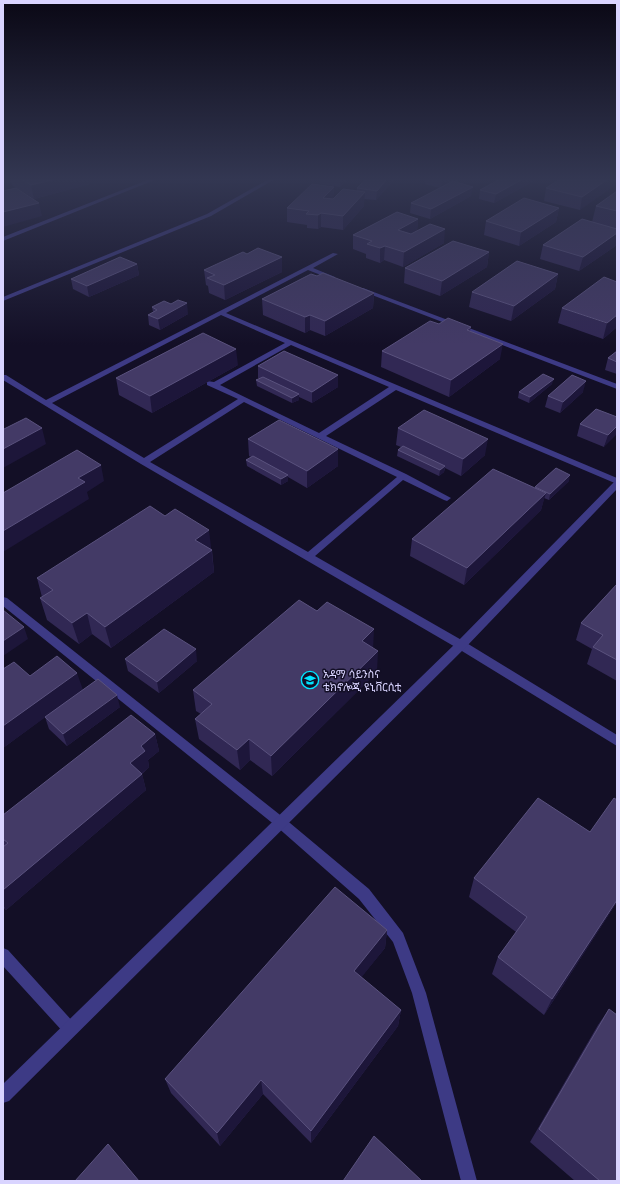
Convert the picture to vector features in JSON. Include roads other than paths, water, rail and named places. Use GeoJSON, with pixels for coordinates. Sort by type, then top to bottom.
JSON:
{"type":"FeatureCollection","features":[{"type":"Feature","properties":{"kind":"street"},"geometry":{"type":"LineString","coordinates":[[3,239],[15,234]]}},
{"type":"Feature","properties":{"kind":"street"},"geometry":{"type":"LineString","coordinates":[[3,299],[162,234]]}},
{"type":"Feature","properties":{"kind":"street"},"geometry":{"type":"LineString","coordinates":[[46,403],[335,254]]}},
{"type":"Feature","properties":{"kind":"street"},"geometry":{"type":"LineString","coordinates":[[307,268],[344,282]]}},
{"type":"Feature","properties":{"kind":"street"},"geometry":{"type":"LineString","coordinates":[[351,285],[617,387]]}},
{"type":"Feature","properties":{"kind":"street"},"geometry":{"type":"LineString","coordinates":[[3,1095],[461,645],[617,483],[221,313]]}},
{"type":"Feature","properties":{"kind":"street"},"geometry":{"type":"LineString","coordinates":[[291,342],[213,384],[448,498]]}},
{"type":"Feature","properties":{"kind":"street"},"geometry":{"type":"LineString","coordinates":[[3,377],[144,462],[461,645],[617,741]]}},
{"type":"Feature","properties":{"kind":"street"},"geometry":{"type":"LineString","coordinates":[[320,436],[395,387]]}},
{"type":"Feature","properties":{"kind":"street"},"geometry":{"type":"LineString","coordinates":[[144,462],[244,399]]}},
{"type":"Feature","properties":{"kind":"street"},"geometry":{"type":"LineString","coordinates":[[308,556],[403,476]]}},
{"type":"Feature","properties":{"kind":"street"},"geometry":{"type":"LineString","coordinates":[[3,601],[280,822],[364,894],[398,938],[419,993],[469,1181]]}},
{"type":"Feature","properties":{"kind":"street"},"geometry":{"type":"LineString","coordinates":[[3,955],[70,1029]]}},
{"type":"Feature","properties":{"kind":"place","name":"አዳማ ሳይንስና ቴክኖሎጂ ዩኒቨርሲቲ"},"geometry":{"type":"Point","coordinates":[310,680]}}]}
